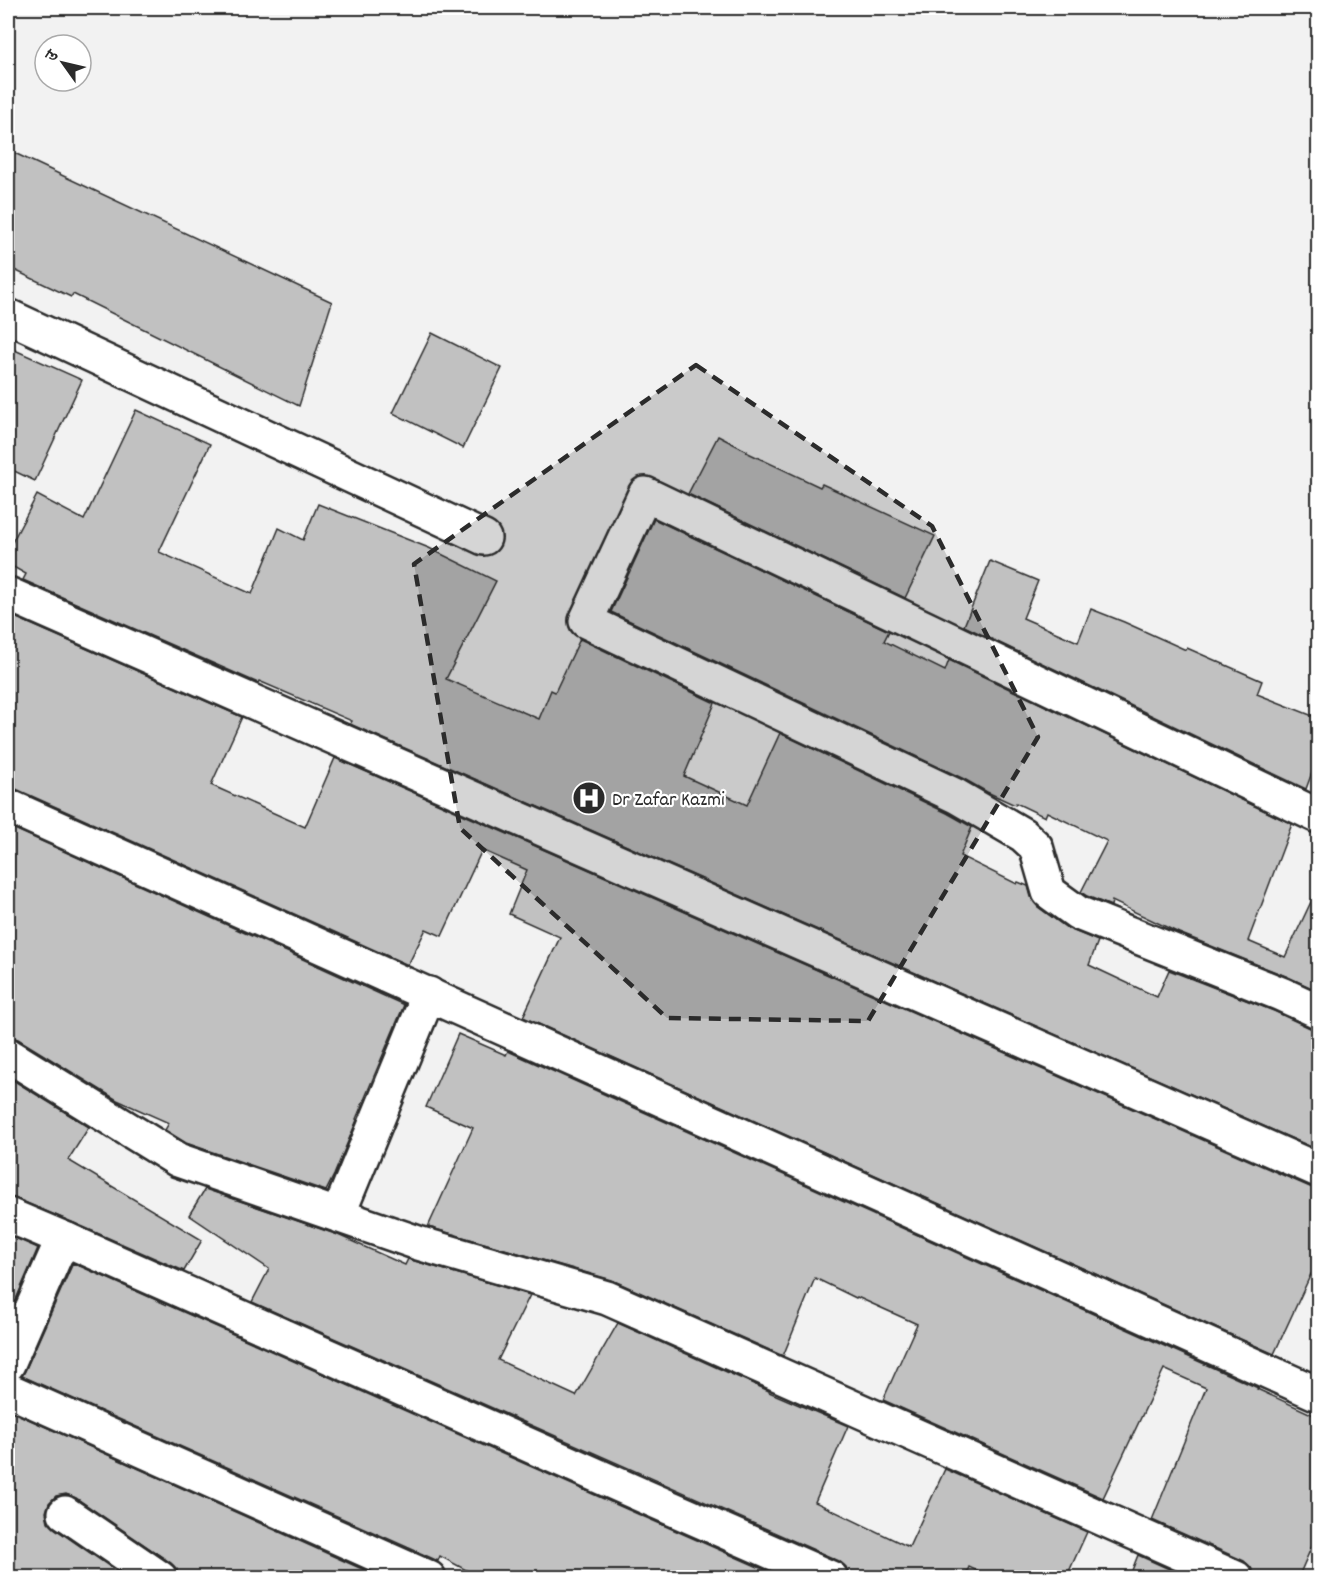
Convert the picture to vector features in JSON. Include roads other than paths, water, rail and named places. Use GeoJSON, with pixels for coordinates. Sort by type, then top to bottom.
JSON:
{"type":"FeatureCollection","features":[{"type":"Feature","properties":{"kind":"street"},"geometry":{"type":"LineString","coordinates":[[8,316],[484,538]]}},
{"type":"Feature","properties":{"kind":"street"},"geometry":{"type":"LineString","coordinates":[[1318,816],[645,494],[586,621],[956,796],[1023,835],[1036,847],[1049,892],[1078,913],[1318,1011]]}},
{"type":"Feature","properties":{"kind":"street"},"geometry":{"type":"LineString","coordinates":[[8,594],[1318,1170]]}},
{"type":"Feature","properties":{"kind":"street"},"geometry":{"type":"LineString","coordinates":[[8,806],[1318,1394]]}},
{"type":"Feature","properties":{"kind":"street"},"geometry":{"type":"LineString","coordinates":[[338,1215],[429,994]]}},
{"type":"Feature","properties":{"kind":"street"},"geometry":{"type":"LineString","coordinates":[[8,1055],[178,1160],[418,1243],[607,1298],[1236,1578]]}},
{"type":"Feature","properties":{"kind":"street"},"geometry":{"type":"LineString","coordinates":[[8,1215],[831,1578]]}},
{"type":"Feature","properties":{"kind":"street"},"geometry":{"type":"LineString","coordinates":[[8,1364],[57,1254],[67,1240]]}},
{"type":"Feature","properties":{"kind":"street"},"geometry":{"type":"LineString","coordinates":[[8,1390],[429,1578]]}},
{"type":"Feature","properties":{"kind":"street"},"geometry":{"type":"LineString","coordinates":[[65,1513],[160,1578]]}},
{"type":"Feature","properties":{"kind":"place","name":"Dr Zafar Kazmi"},"geometry":{"type":"Point","coordinates":[589,798]}}]}
